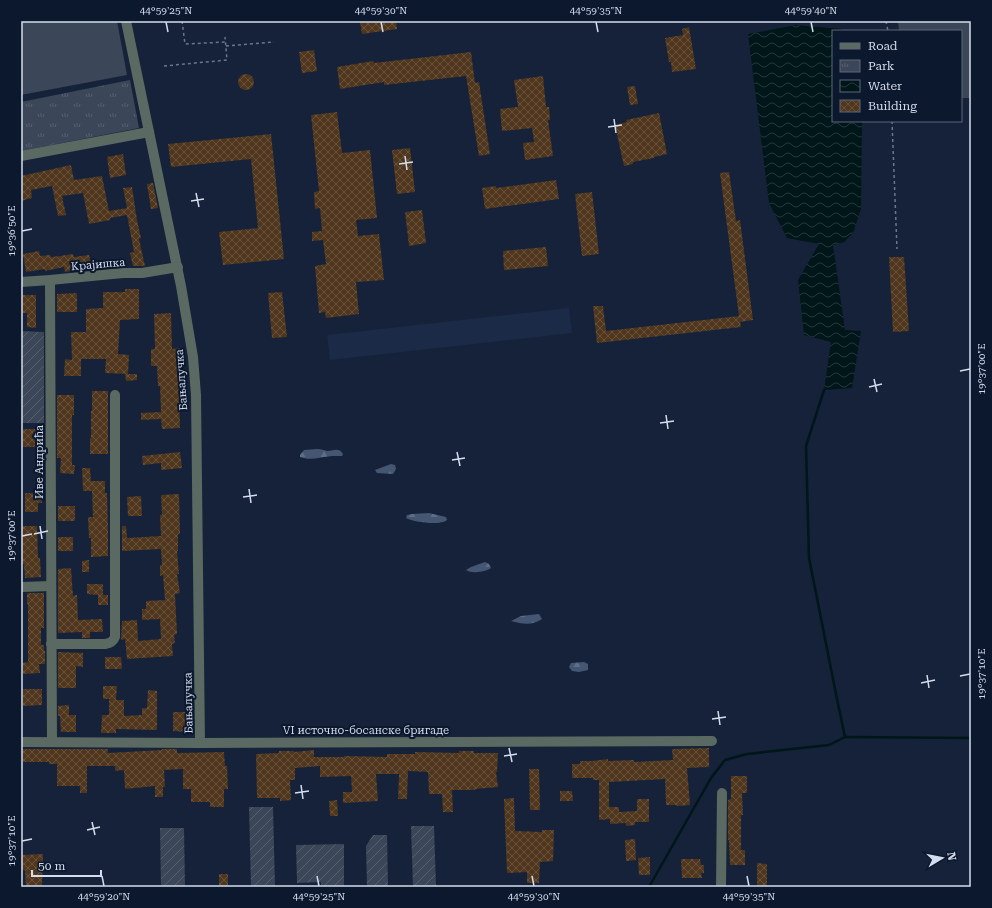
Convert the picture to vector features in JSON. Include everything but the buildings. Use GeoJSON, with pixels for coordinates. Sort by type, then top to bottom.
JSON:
{"type":"FeatureCollection","features":[{"type":"Feature","properties":{"kind":"street","name":"Бањалучка"},"geometry":{"type":"LineString","coordinates":[[126,21],[178,267],[193,357],[196,395],[200,743]]}},
{"type":"Feature","properties":{"kind":"street"},"geometry":{"type":"LineString","coordinates":[[21,156],[149,132]]}},
{"type":"Feature","properties":{"kind":"street","name":"Крајишка"},"geometry":{"type":"LineString","coordinates":[[21,282],[123,273],[142,273],[178,267]]}},
{"type":"Feature","properties":{"kind":"street","name":"Иве Андрића"},"geometry":{"type":"LineString","coordinates":[[50,280],[52,742]]}},
{"type":"Feature","properties":{"kind":"street"},"geometry":{"type":"LineString","coordinates":[[51,644],[105,644],[114,640],[115,395]]}},
{"type":"Feature","properties":{"kind":"street"},"geometry":{"type":"LineString","coordinates":[[21,587],[51,586]]}},
{"type":"Feature","properties":{"kind":"street","name":"VI источно-босанске бригаде"},"geometry":{"type":"LineString","coordinates":[[21,742],[200,743],[712,741]]}},
{"type":"Feature","properties":{"kind":"street"},"geometry":{"type":"LineString","coordinates":[[721,887],[722,794]]}},
{"type":"Feature","properties":{"kind":"path"},"geometry":{"type":"LineString","coordinates":[[182,21],[185,44],[226,42]]}},
{"type":"Feature","properties":{"kind":"path"},"geometry":{"type":"LineString","coordinates":[[164,66],[227,60],[225,37]]}},
{"type":"Feature","properties":{"kind":"path"},"geometry":{"type":"LineString","coordinates":[[226,46],[274,42]]}},
{"type":"Feature","properties":{"kind":"path"},"geometry":{"type":"LineString","coordinates":[[892,122],[897,249]]}},
{"type":"Feature","properties":{"kind":"shaded area"},"geometry":{"type":"Polygon","coordinates":[[[569,308],[572,333],[330,360],[327,335],[569,308]]]}},
{"type":"Feature","properties":{"kind":"green space"},"geometry":{"type":"Polygon","coordinates":[[[21,21],[117,21],[127,75],[21,95],[21,21]]]}},
{"type":"Feature","properties":{"kind":"green space"},"geometry":{"type":"Polygon","coordinates":[[[898,21],[971,21],[971,98],[962,98],[962,30],[899,30],[898,21]]]}},
{"type":"Feature","properties":{"kind":"green space"},"geometry":{"type":"Polygon","coordinates":[[[130,80],[139,128],[21,151],[21,102],[130,80]]]}},
{"type":"Feature","properties":{"kind":"green space"},"geometry":{"type":"Polygon","coordinates":[[[21,331],[44,332],[44,423],[21,423],[21,331]]]}},
{"type":"Feature","properties":{"kind":"green space"},"geometry":{"type":"Polygon","coordinates":[[[317,449],[327,451],[338,450],[343,454],[342,456],[312,459],[300,457],[304,450],[317,449]]]}},
{"type":"Feature","properties":{"kind":"green space"},"geometry":{"type":"Polygon","coordinates":[[[391,464],[395,465],[396,469],[393,474],[377,473],[375,470],[391,464]]]}},
{"type":"Feature","properties":{"kind":"green space"},"geometry":{"type":"Polygon","coordinates":[[[429,513],[446,517],[447,520],[444,522],[433,523],[420,522],[406,518],[407,515],[429,513]]]}},
{"type":"Feature","properties":{"kind":"green space"},"geometry":{"type":"Polygon","coordinates":[[[485,562],[489,564],[491,568],[478,572],[466,570],[471,567],[485,562]]]}},
{"type":"Feature","properties":{"kind":"green space"},"geometry":{"type":"Polygon","coordinates":[[[539,614],[542,619],[531,624],[511,621],[521,616],[539,614]]]}},
{"type":"Feature","properties":{"kind":"green space"},"geometry":{"type":"Polygon","coordinates":[[[584,662],[588,664],[588,670],[579,672],[572,671],[569,667],[571,663],[584,662]]]}},
{"type":"Feature","properties":{"kind":"green space"},"geometry":{"type":"Polygon","coordinates":[[[249,807],[273,807],[275,887],[251,887],[249,807]]]}},
{"type":"Feature","properties":{"kind":"green space"},"geometry":{"type":"Polygon","coordinates":[[[411,826],[434,826],[436,887],[413,887],[411,826]]]}},
{"type":"Feature","properties":{"kind":"green space"},"geometry":{"type":"Polygon","coordinates":[[[160,828],[184,828],[185,887],[161,887],[160,828]]]}},
{"type":"Feature","properties":{"kind":"green space"},"geometry":{"type":"Polygon","coordinates":[[[373,835],[387,835],[388,887],[367,887],[366,846],[373,835]]]}},
{"type":"Feature","properties":{"kind":"green space"},"geometry":{"type":"Polygon","coordinates":[[[344,844],[344,887],[321,887],[321,882],[297,883],[296,845],[344,844]]]}},
{"type":"Feature","properties":{"kind":"water"},"geometry":{"type":"Polygon","coordinates":[[[796,25],[844,30],[832,30],[832,122],[862,122],[861,209],[853,233],[844,242],[833,245],[845,330],[861,331],[852,388],[824,390],[831,342],[804,335],[798,280],[819,244],[787,238],[769,203],[748,34],[796,25]]]}},
{"type":"Feature","properties":{"kind":"waterway"},"geometry":{"type":"LineString","coordinates":[[649,887],[711,778],[725,760],[747,754],[829,745],[845,737],[809,558],[806,446],[824,390]]}},
{"type":"Feature","properties":{"kind":"waterway"},"geometry":{"type":"LineString","coordinates":[[845,737],[971,738]]}}]}
